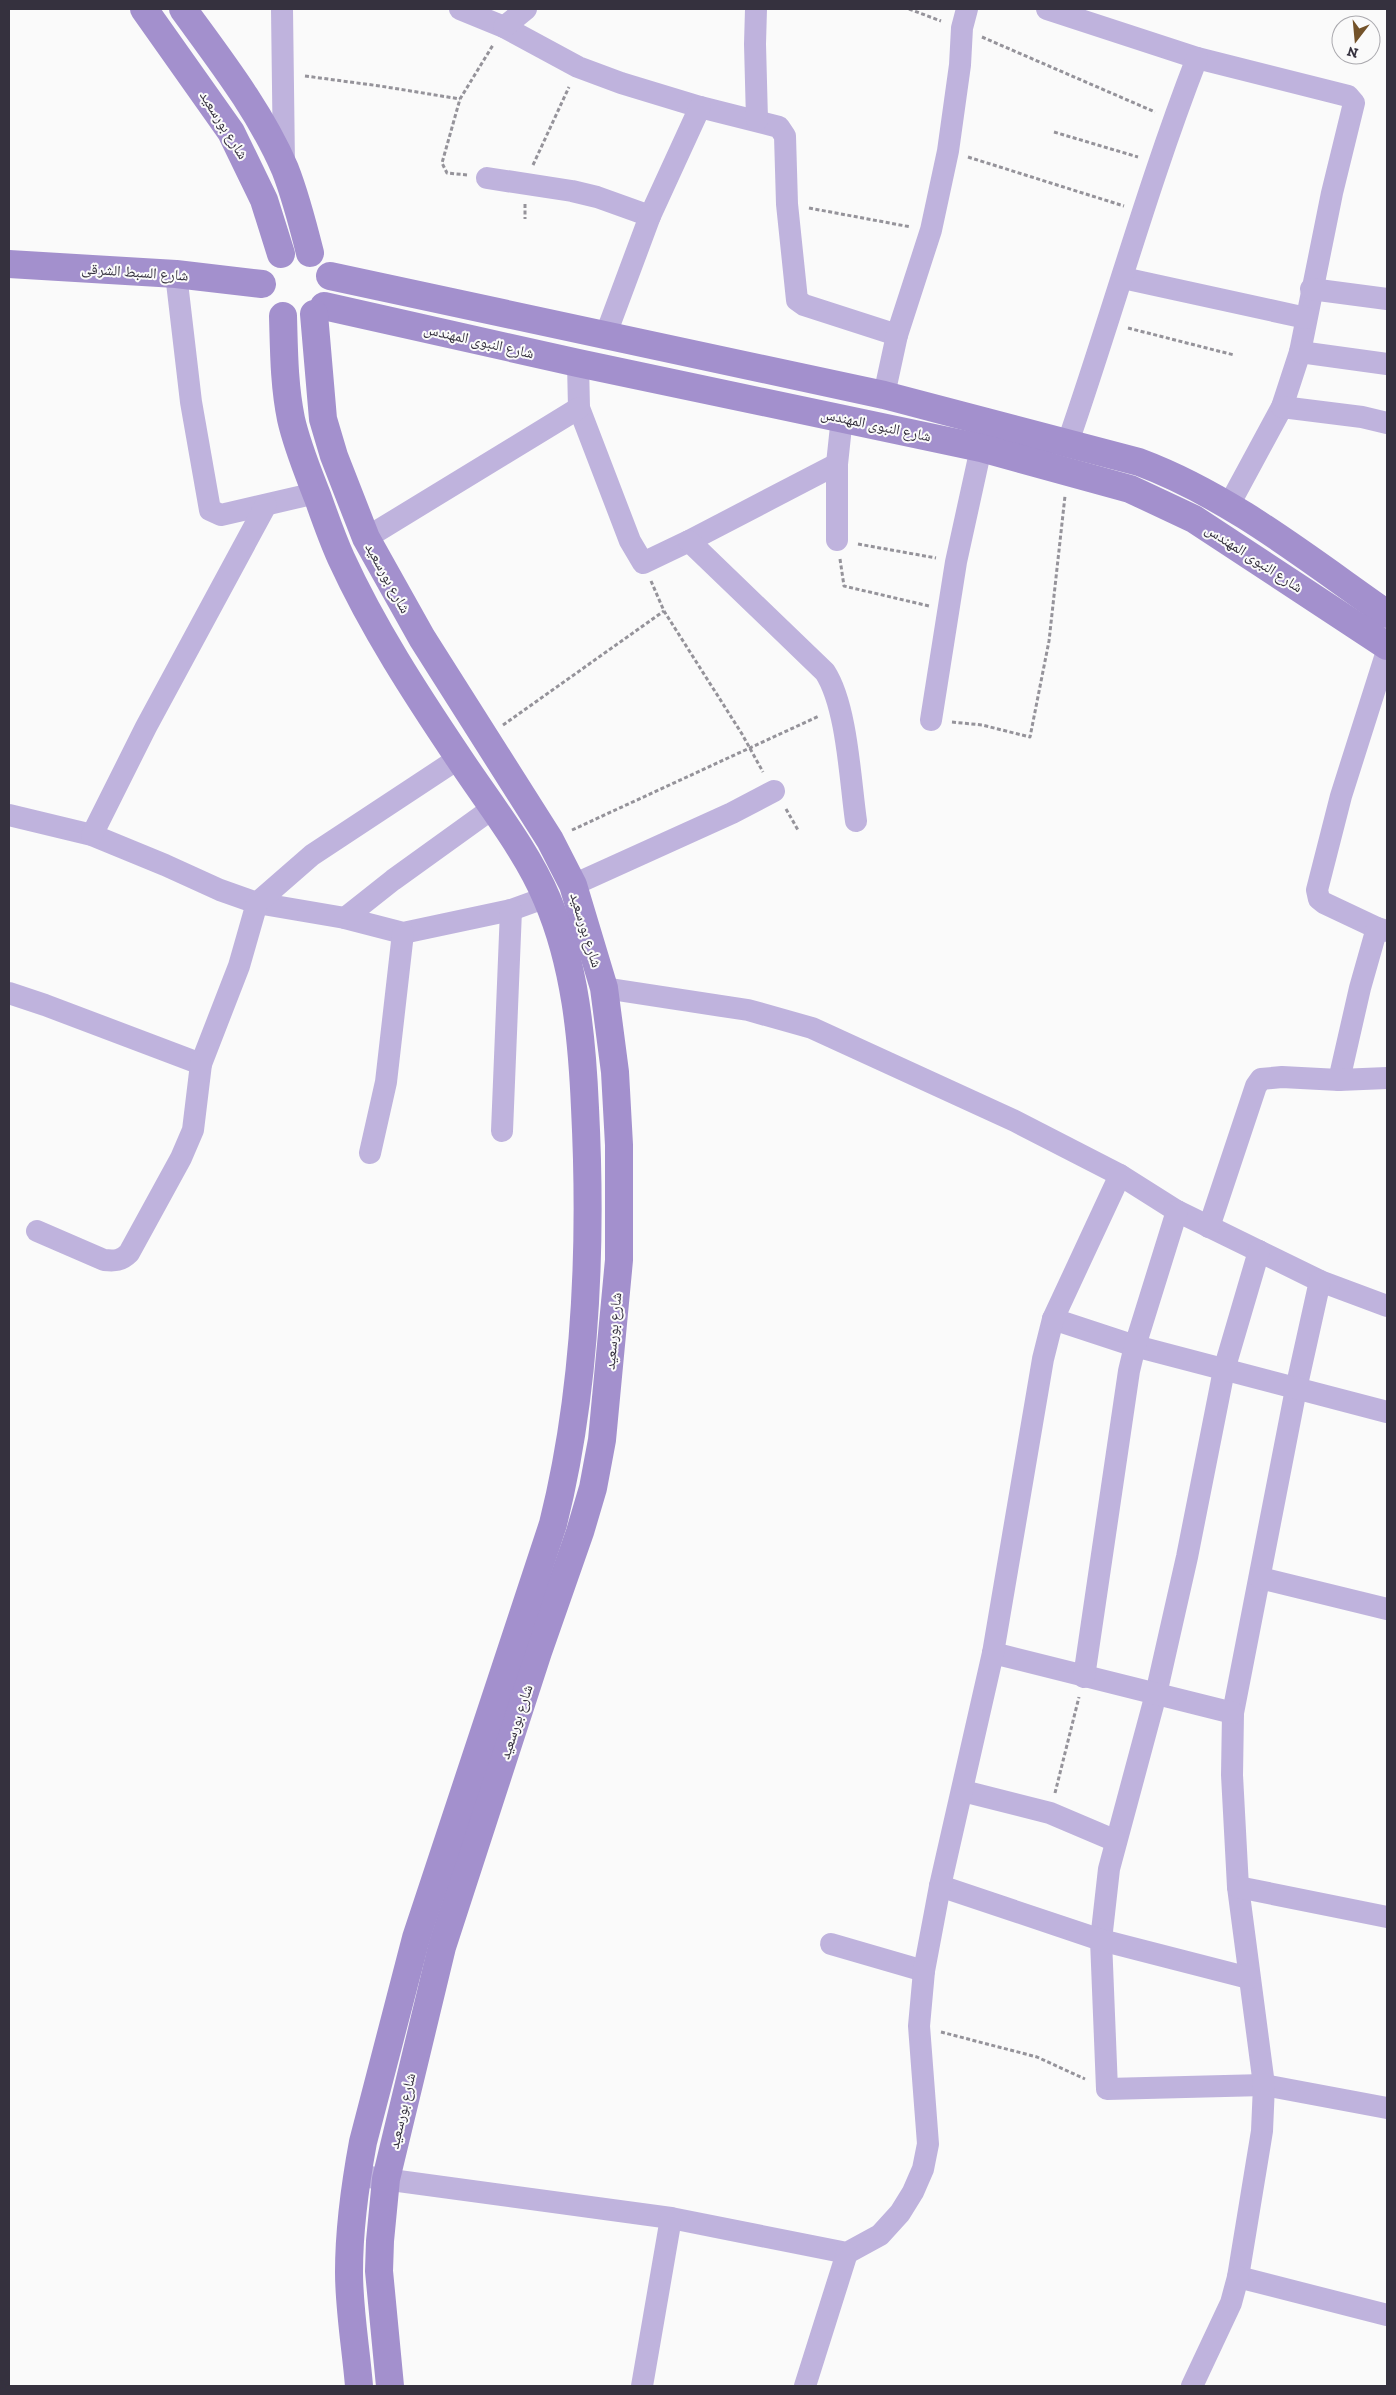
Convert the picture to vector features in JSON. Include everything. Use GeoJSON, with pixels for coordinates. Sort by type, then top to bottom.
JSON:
{"type":"FeatureCollection","features":[{"type":"Feature","properties":{"kind":"street","name":"شارع بورسعيد"},"geometry":{"type":"LineString","coordinates":[[144,9],[231,132],[264,200],[281,254]]}},
{"type":"Feature","properties":{"kind":"street","name":"شارع بورسعيد"},"geometry":{"type":"LineString","coordinates":[[183,9],[236,82],[262,124],[284,168],[297,202],[310,253]]}},
{"type":"Feature","properties":{"kind":"street"},"geometry":{"type":"LineString","coordinates":[[282,9],[284,168]]}},
{"type":"Feature","properties":{"kind":"street"},"geometry":{"type":"LineString","coordinates":[[460,9],[504,26],[578,66],[621,83],[700,107],[779,127],[785,136],[787,204],[799,302],[897,335]]}},
{"type":"Feature","properties":{"kind":"street"},"geometry":{"type":"LineString","coordinates":[[504,26],[526,9]]}},
{"type":"Feature","properties":{"kind":"street"},"geometry":{"type":"LineString","coordinates":[[756,9],[754,44],[757,120]]}},
{"type":"Feature","properties":{"kind":"street"},"geometry":{"type":"LineString","coordinates":[[1047,9],[1197,58],[1353,99],[1354,103],[1311,289],[1300,352],[1282,407],[1229,505]]}},
{"type":"Feature","properties":{"kind":"street"},"geometry":{"type":"LineString","coordinates":[[884,395],[897,335],[931,230],[948,151],[960,64],[964,18]]}},
{"type":"Feature","properties":{"kind":"street"},"geometry":{"type":"LineString","coordinates":[[1068,442],[1109,323],[1158,163],[1197,58]]}},
{"type":"Feature","properties":{"kind":"street"},"geometry":{"type":"LineString","coordinates":[[606,334],[650,216],[700,107]]}},
{"type":"Feature","properties":{"kind":"street"},"geometry":{"type":"LineString","coordinates":[[487,178],[525,183],[597,197],[650,216]]}},
{"type":"Feature","properties":{"kind":"street"},"geometry":{"type":"LineString","coordinates":[[300,251],[310,253],[319,259],[330,276],[331,287],[319,310],[299,319],[283,316],[272,308],[264,297],[262,284],[265,272],[271,262],[281,254],[300,251]]}},
{"type":"Feature","properties":{"kind":"street","name":"شارع السبط الشرقى"},"geometry":{"type":"LineString","coordinates":[[9,264],[176,274],[262,284]]}},
{"type":"Feature","properties":{"kind":"street"},"geometry":{"type":"LineString","coordinates":[[176,274],[191,402],[210,510],[221,515],[316,493]]}},
{"type":"Feature","properties":{"kind":"street","name":"شارع النبوى المهندس"},"geometry":{"type":"LineString","coordinates":[[330,276],[884,395],[1139,462],[1169,474],[1229,505],[1387,614]]}},
{"type":"Feature","properties":{"kind":"street"},"geometry":{"type":"LineString","coordinates":[[1123,278],[1306,318]]}},
{"type":"Feature","properties":{"kind":"street"},"geometry":{"type":"LineString","coordinates":[[1311,289],[1387,299]]}},
{"type":"Feature","properties":{"kind":"street","name":"شارع بورسعيد"},"geometry":{"type":"LineString","coordinates":[[319,310],[323,419],[334,456],[366,538],[422,638],[550,840],[573,885],[604,988],[615,1072],[619,1145],[619,1260],[602,1440],[593,1488],[442,1947],[386,2179],[379,2271],[390,2386]]}},
{"type":"Feature","properties":{"kind":"street","name":"شارع النبوى المهندس"},"geometry":{"type":"LineString","coordinates":[[319,310],[842,417],[981,448],[1130,489],[1194,519],[1387,646]]}},
{"type":"Feature","properties":{"kind":"street","name":"شارع بورسعيد"},"geometry":{"type":"LineString","coordinates":[[283,316],[286,379],[291,418],[301,456],[340,557],[365,606],[547,897],[560,933],[572,984],[583,1074],[587,1148],[587,1259],[581,1360],[564,1480],[553,1524],[416,1938],[363,2142],[352,2208],[349,2274],[359,2386]]}},
{"type":"Feature","properties":{"kind":"street"},"geometry":{"type":"LineString","coordinates":[[1300,352],[1387,364]]}},
{"type":"Feature","properties":{"kind":"street"},"geometry":{"type":"LineString","coordinates":[[578,363],[579,408],[630,541],[643,562],[689,542],[838,464]]}},
{"type":"Feature","properties":{"kind":"street"},"geometry":{"type":"LineString","coordinates":[[1282,407],[1362,417],[1387,423]]}},
{"type":"Feature","properties":{"kind":"street"},"geometry":{"type":"LineString","coordinates":[[366,538],[579,408]]}},
{"type":"Feature","properties":{"kind":"street"},"geometry":{"type":"LineString","coordinates":[[837,540],[838,464],[842,417]]}},
{"type":"Feature","properties":{"kind":"street"},"geometry":{"type":"LineString","coordinates":[[931,720],[956,562],[981,448]]}},
{"type":"Feature","properties":{"kind":"street"},"geometry":{"type":"LineString","coordinates":[[92,835],[146,727],[266,505]]}},
{"type":"Feature","properties":{"kind":"street"},"geometry":{"type":"LineString","coordinates":[[689,542],[825,672],[833,684],[840,706],[856,821]]}},
{"type":"Feature","properties":{"kind":"street"},"geometry":{"type":"LineString","coordinates":[[1339,1080],[1360,988],[1382,929],[1324,903],[1320,900],[1317,890],[1348,770],[1387,651]]}},
{"type":"Feature","properties":{"kind":"street"},"geometry":{"type":"LineString","coordinates":[[36,1231],[104,1260],[115,1261],[124,1258],[129,1253],[181,1158],[193,1130],[201,1064],[238,966],[256,903],[312,855],[459,758]]}},
{"type":"Feature","properties":{"kind":"street"},"geometry":{"type":"LineString","coordinates":[[573,885],[732,813],[774,791]]}},
{"type":"Feature","properties":{"kind":"street"},"geometry":{"type":"LineString","coordinates":[[344,918],[493,808]]}},
{"type":"Feature","properties":{"kind":"street"},"geometry":{"type":"LineString","coordinates":[[9,815],[92,835],[220,890],[256,903],[344,918],[403,934],[511,910],[547,897]]}},
{"type":"Feature","properties":{"kind":"street"},"geometry":{"type":"LineString","coordinates":[[502,1131],[511,910]]}},
{"type":"Feature","properties":{"kind":"street"},"geometry":{"type":"LineString","coordinates":[[370,1153],[386,1082],[403,934]]}},
{"type":"Feature","properties":{"kind":"street"},"geometry":{"type":"LineString","coordinates":[[604,988],[748,1010],[812,1028],[1015,1121],[1120,1175],[1177,1212],[1320,1281],[1387,1306]]}},
{"type":"Feature","properties":{"kind":"street"},"geometry":{"type":"LineString","coordinates":[[9,993],[63,1011],[201,1064]]}},
{"type":"Feature","properties":{"kind":"street"},"geometry":{"type":"LineString","coordinates":[[583,1074],[615,1072]]}},
{"type":"Feature","properties":{"kind":"street"},"geometry":{"type":"LineString","coordinates":[[1209,1227],[1258,1082],[1265,1078],[1282,1077],[1339,1080],[1387,1078]]}},
{"type":"Feature","properties":{"kind":"street"},"geometry":{"type":"LineString","coordinates":[[357,2175],[671,2218],[847,2253],[880,2235],[900,2213],[913,2192],[923,2169],[928,2144],[919,2026],[924,1971],[940,1886],[993,1653],[1043,1359],[1054,1319],[1120,1175]]}},
{"type":"Feature","properties":{"kind":"street"},"geometry":{"type":"LineString","coordinates":[[1084,1677],[1135,1346],[1177,1212]]}},
{"type":"Feature","properties":{"kind":"street"},"geometry":{"type":"LineString","coordinates":[[1259,1251],[1224,1370],[1187,1557],[1156,1694],[1110,1869],[1101,1940],[1107,2090],[1264,2085],[1387,2108]]}},
{"type":"Feature","properties":{"kind":"street"},"geometry":{"type":"LineString","coordinates":[[1192,2386],[1231,2304],[1238,2276],[1262,2131],[1264,2085],[1238,1887],[1232,1775],[1233,1713],[1296,1389],[1320,1281]]}},
{"type":"Feature","properties":{"kind":"street"},"geometry":{"type":"LineString","coordinates":[[1054,1319],[1135,1346],[1387,1412]]}},
{"type":"Feature","properties":{"kind":"street"},"geometry":{"type":"LineString","coordinates":[[1260,1578],[1387,1609]]}},
{"type":"Feature","properties":{"kind":"street"},"geometry":{"type":"LineString","coordinates":[[993,1653],[1233,1713]]}},
{"type":"Feature","properties":{"kind":"street"},"geometry":{"type":"LineString","coordinates":[[963,1791],[1050,1813],[1116,1841]]}},
{"type":"Feature","properties":{"kind":"street"},"geometry":{"type":"LineString","coordinates":[[940,1886],[1101,1940],[1249,1978]]}},
{"type":"Feature","properties":{"kind":"street"},"geometry":{"type":"LineString","coordinates":[[1238,1887],[1387,1918]]}},
{"type":"Feature","properties":{"kind":"street"},"geometry":{"type":"LineString","coordinates":[[831,1944],[924,1971]]}},
{"type":"Feature","properties":{"kind":"street"},"geometry":{"type":"LineString","coordinates":[[642,2386],[671,2218]]}},
{"type":"Feature","properties":{"kind":"street"},"geometry":{"type":"LineString","coordinates":[[805,2386],[847,2253]]}},
{"type":"Feature","properties":{"kind":"street"},"geometry":{"type":"LineString","coordinates":[[1238,2276],[1387,2315]]}},
{"type":"Feature","properties":{"kind":"path"},"geometry":{"type":"LineString","coordinates":[[909,9],[964,18],[1173,119]]}},
{"type":"Feature","properties":{"kind":"path"},"geometry":{"type":"LineString","coordinates":[[487,178],[447,172],[442,163],[460,100],[504,26]]}},
{"type":"Feature","properties":{"kind":"path"},"geometry":{"type":"LineString","coordinates":[[525,219],[525,183],[578,66]]}},
{"type":"Feature","properties":{"kind":"path"},"geometry":{"type":"LineString","coordinates":[[284,73],[380,86],[460,100]]}},
{"type":"Feature","properties":{"kind":"path"},"geometry":{"type":"LineString","coordinates":[[1054,132],[1158,163]]}},
{"type":"Feature","properties":{"kind":"path"},"geometry":{"type":"LineString","coordinates":[[948,151],[1144,213]]}},
{"type":"Feature","properties":{"kind":"path"},"geometry":{"type":"LineString","coordinates":[[787,204],[931,230]]}},
{"type":"Feature","properties":{"kind":"path"},"geometry":{"type":"LineString","coordinates":[[1109,323],[1234,355]]}},
{"type":"Feature","properties":{"kind":"path"},"geometry":{"type":"LineString","coordinates":[[931,720],[982,725],[1030,737],[1050,632],[1067,471]]}},
{"type":"Feature","properties":{"kind":"path"},"geometry":{"type":"LineString","coordinates":[[949,611],[844,586],[837,540],[956,562]]}},
{"type":"Feature","properties":{"kind":"path"},"geometry":{"type":"LineString","coordinates":[[643,562],[664,612],[742,734],[774,791]]}},
{"type":"Feature","properties":{"kind":"path"},"geometry":{"type":"LineString","coordinates":[[486,737],[664,612]]}},
{"type":"Feature","properties":{"kind":"path"},"geometry":{"type":"LineString","coordinates":[[550,840],[840,706]]}},
{"type":"Feature","properties":{"kind":"path"},"geometry":{"type":"LineString","coordinates":[[1050,1813],[1084,1677]]}},
{"type":"Feature","properties":{"kind":"path"},"geometry":{"type":"LineString","coordinates":[[919,2026],[1037,2057],[1107,2090]]}}]}
